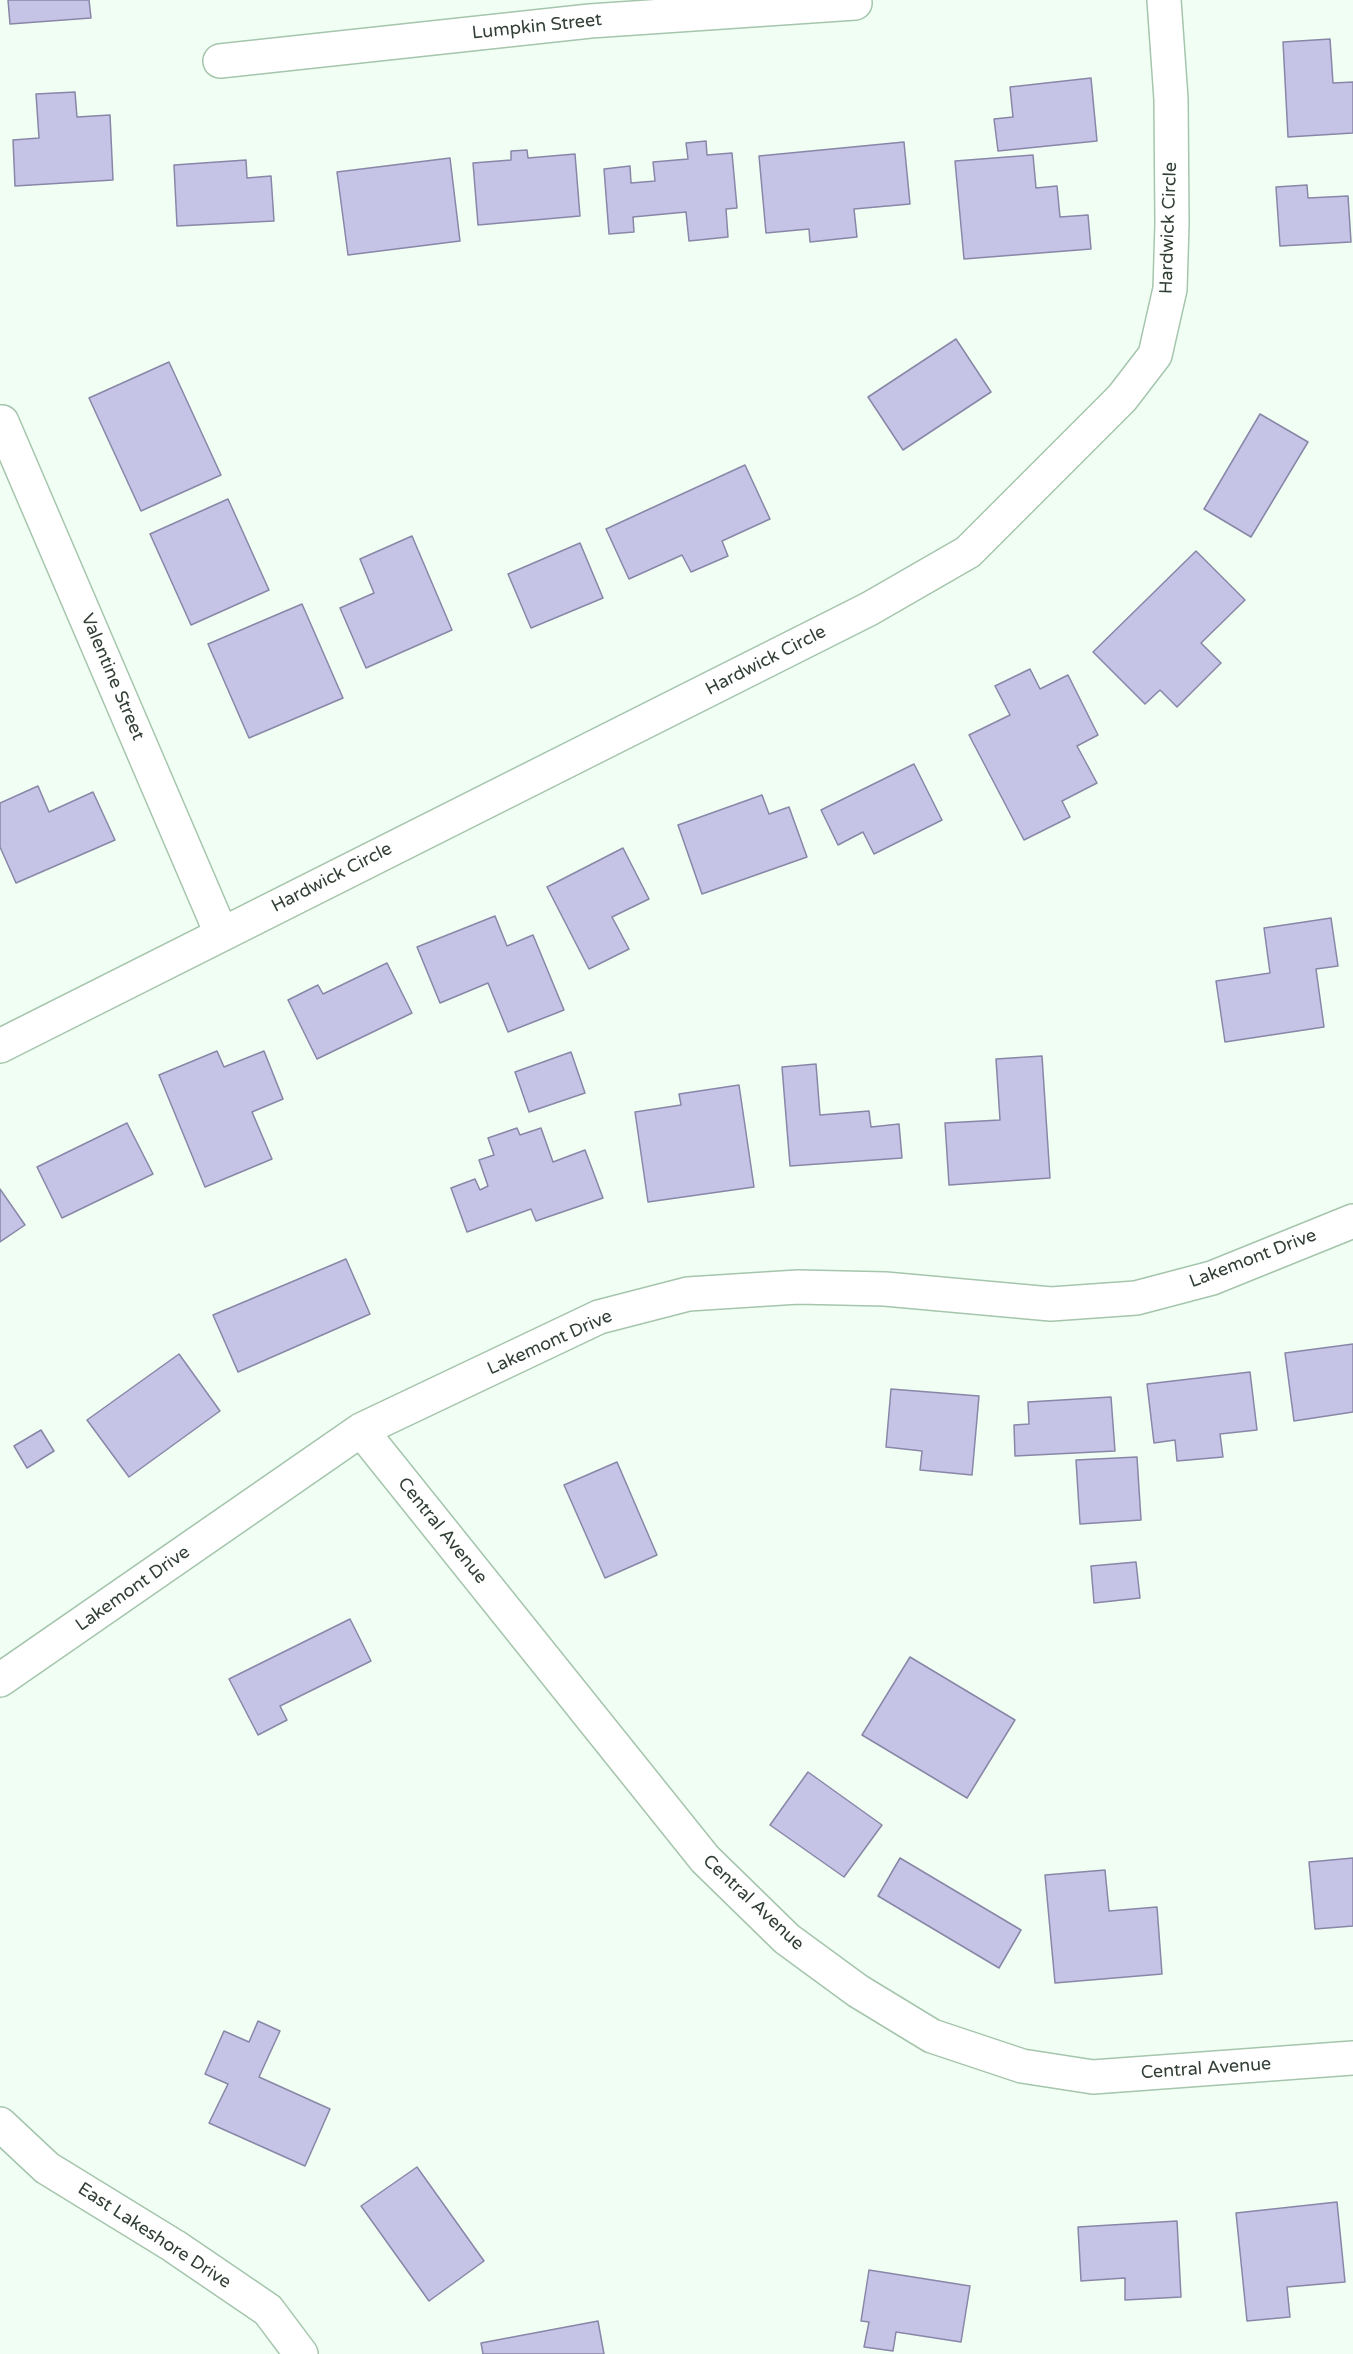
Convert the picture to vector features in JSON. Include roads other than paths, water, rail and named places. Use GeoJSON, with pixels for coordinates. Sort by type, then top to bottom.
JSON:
{"type":"FeatureCollection","features":[{"type":"Feature","properties":{"kind":"street","name":"Hardwick Circle"},"geometry":{"type":"LineString","coordinates":[[0,1046],[221,933],[859,615],[968,552],[1122,398],[1155,355],[1170,289],[1171,256],[1171,99],[1164,0]]}},
{"type":"Feature","properties":{"kind":"street","name":"Lumpkin Street"},"geometry":{"type":"LineString","coordinates":[[220,61],[588,10],[855,3]]}},
{"type":"Feature","properties":{"kind":"street","name":"Valentine Street"},"geometry":{"type":"LineString","coordinates":[[2,422],[221,933]]}},
{"type":"Feature","properties":{"kind":"street","name":"Lakemont Drive"},"geometry":{"type":"LineString","coordinates":[[0,1680],[361,1430],[599,1317],[688,1294],[798,1287],[885,1289],[1051,1304],[1136,1298],[1212,1278],[1353,1221]]}},
{"type":"Feature","properties":{"kind":"street","name":"Central Avenue"},"geometry":{"type":"LineString","coordinates":[[361,1430],[705,1859],[787,1939],[858,1990],[932,2036],[1022,2066],[1093,2077],[1353,2058]]}},
{"type":"Feature","properties":{"kind":"street","name":"East Lakeshore Drive"},"geometry":{"type":"LineString","coordinates":[[0,2124],[47,2168],[174,2246],[268,2310],[301,2354]]}}]}
